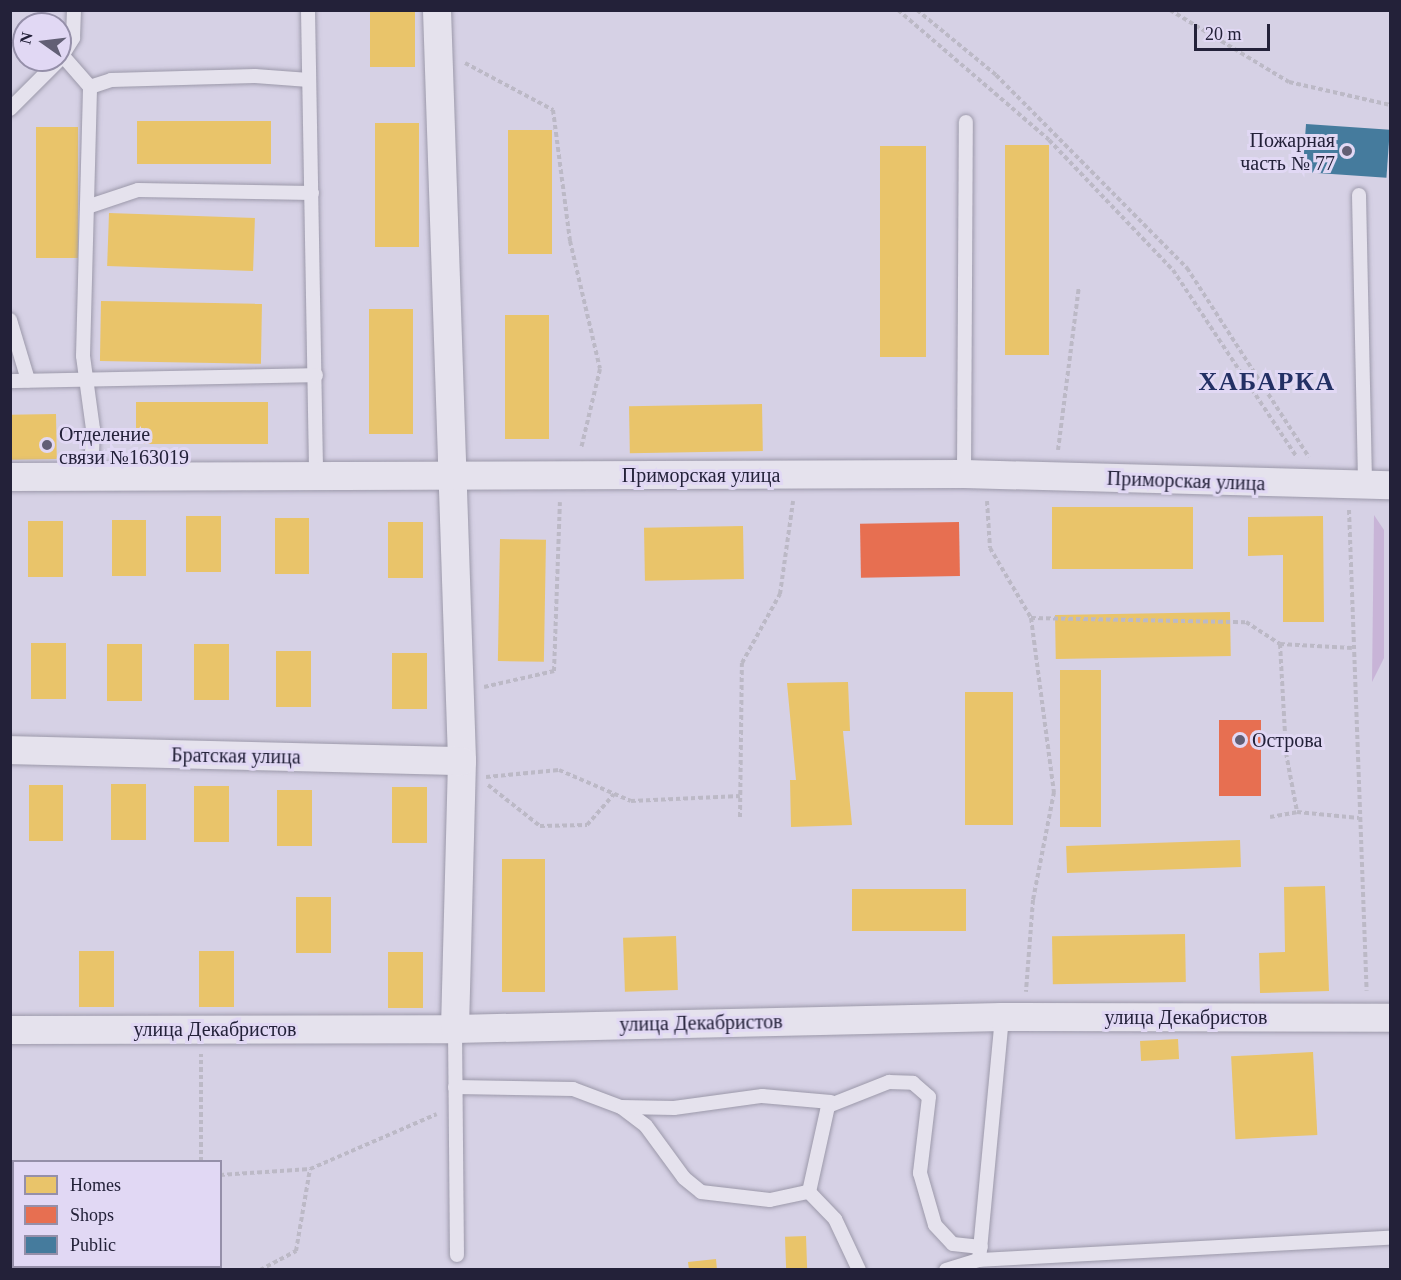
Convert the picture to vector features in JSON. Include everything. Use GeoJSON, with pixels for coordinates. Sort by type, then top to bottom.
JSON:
{"type":"FeatureCollection","features":[{"type":"Feature","properties":{"kind":"street"},"geometry":{"type":"LineString","coordinates":[[437,10],[450,477],[462,761],[455,1029]]}},
{"type":"Feature","properties":{"kind":"street","name":"Приморская улица"},"geometry":{"type":"LineString","coordinates":[[10,477],[316,478],[975,474],[1349,485]]}},
{"type":"Feature","properties":{"kind":"street","name":"Братская улица"},"geometry":{"type":"LineString","coordinates":[[10,750],[462,761]]}},
{"type":"Feature","properties":{"kind":"street","name":"улица Декабристов"},"geometry":{"type":"LineString","coordinates":[[10,1030],[455,1029],[1013,1017],[1380,1018]]}},
{"type":"Feature","properties":{"kind":"lane"},"geometry":{"type":"LineString","coordinates":[[72,40],[74,10]]}},
{"type":"Feature","properties":{"kind":"lane"},"geometry":{"type":"LineString","coordinates":[[308,10],[316,478]]}},
{"type":"Feature","properties":{"kind":"lane"},"geometry":{"type":"LineString","coordinates":[[72,70],[90,87],[86,378],[93,429],[91,476]]}},
{"type":"Feature","properties":{"kind":"lane"},"geometry":{"type":"LineString","coordinates":[[10,109],[46,72]]}},
{"type":"Feature","properties":{"kind":"lane"},"geometry":{"type":"LineString","coordinates":[[90,87],[111,80],[309,80]]}},
{"type":"Feature","properties":{"kind":"lane"},"geometry":{"type":"LineString","coordinates":[[966,122],[975,474]]}},
{"type":"Feature","properties":{"kind":"lane"},"geometry":{"type":"LineString","coordinates":[[87,207],[138,190],[312,192]]}},
{"type":"Feature","properties":{"kind":"lane"},"geometry":{"type":"LineString","coordinates":[[1349,485],[1359,195]]}},
{"type":"Feature","properties":{"kind":"lane"},"geometry":{"type":"LineString","coordinates":[[10,320],[28,380]]}},
{"type":"Feature","properties":{"kind":"lane"},"geometry":{"type":"LineString","coordinates":[[10,381],[316,375]]}},
{"type":"Feature","properties":{"kind":"lane"},"geometry":{"type":"LineString","coordinates":[[980,1254],[1013,1017]]}},
{"type":"Feature","properties":{"kind":"lane"},"geometry":{"type":"LineString","coordinates":[[455,1029],[458,1255]]}},
{"type":"Feature","properties":{"kind":"lane"},"geometry":{"type":"LineString","coordinates":[[621,1107],[674,1108],[762,1096],[831,1102],[903,1081],[929,1097],[920,1173],[927,1205],[953,1244],[980,1254]]}},
{"type":"Feature","properties":{"kind":"lane"},"geometry":{"type":"LineString","coordinates":[[455,1087],[573,1089],[621,1107],[646,1126],[684,1178],[701,1192],[770,1200],[809,1192]]}},
{"type":"Feature","properties":{"kind":"lane"},"geometry":{"type":"LineString","coordinates":[[809,1192],[831,1102]]}},
{"type":"Feature","properties":{"kind":"lane"},"geometry":{"type":"LineString","coordinates":[[809,1192],[835,1219],[859,1269]]}},
{"type":"Feature","properties":{"kind":"lane"},"geometry":{"type":"LineString","coordinates":[[946,1269],[980,1254],[1390,1238]]}},
{"type":"Feature","properties":{"kind":"path"},"geometry":{"type":"LineString","coordinates":[[898,10],[1049,140],[1173,270],[1349,485]]}},
{"type":"Feature","properties":{"kind":"path"},"geometry":{"type":"LineString","coordinates":[[917,10],[996,75],[1187,268],[1349,485],[1352,648],[1359,818],[1380,1018]]}},
{"type":"Feature","properties":{"kind":"path"},"geometry":{"type":"LineString","coordinates":[[1170,10],[1289,82],[1390,105]]}},
{"type":"Feature","properties":{"kind":"path"},"geometry":{"type":"LineString","coordinates":[[438,48],[553,110],[570,241],[600,369],[567,476],[554,671],[474,690]]}},
{"type":"Feature","properties":{"kind":"path"},"geometry":{"type":"LineString","coordinates":[[1054,477],[1079,287]]}},
{"type":"Feature","properties":{"kind":"path"},"geometry":{"type":"LineString","coordinates":[[975,474],[990,548],[1031,618],[1054,792],[1013,1017]]}},
{"type":"Feature","properties":{"kind":"path"},"geometry":{"type":"LineString","coordinates":[[740,817],[742,663],[780,594],[797,475]]}},
{"type":"Feature","properties":{"kind":"path"},"geometry":{"type":"LineString","coordinates":[[1031,618],[1246,622],[1280,644],[1352,648]]}},
{"type":"Feature","properties":{"kind":"path"},"geometry":{"type":"LineString","coordinates":[[1280,644],[1286,753],[1297,812]]}},
{"type":"Feature","properties":{"kind":"path"},"geometry":{"type":"LineString","coordinates":[[614,794],[587,825],[540,826],[478,777],[559,770],[631,801],[740,796]]}},
{"type":"Feature","properties":{"kind":"path"},"geometry":{"type":"LineString","coordinates":[[1270,817],[1297,812],[1359,818]]}},
{"type":"Feature","properties":{"kind":"path"},"geometry":{"type":"LineString","coordinates":[[201,1029],[201,1160]]}},
{"type":"Feature","properties":{"kind":"path"},"geometry":{"type":"LineString","coordinates":[[222,1174],[309,1169],[455,1107]]}},
{"type":"Feature","properties":{"kind":"path"},"geometry":{"type":"LineString","coordinates":[[260,1269],[296,1251],[309,1169]]}},
{"type":"Feature","properties":{"kind":"shaded area"},"geometry":{"type":"Polygon","coordinates":[[[1374,515],[1384,530],[1384,658],[1372,682],[1374,515]]]}},
{"type":"Feature","properties":{"kind":"building: Homes"},"geometry":{"type":"Polygon","coordinates":[[[370,10],[415,10],[415,67],[370,67],[370,10]]]}},
{"type":"Feature","properties":{"kind":"building: Homes"},"geometry":{"type":"Polygon","coordinates":[[[137,121],[271,121],[271,164],[137,164],[137,121]]]}},
{"type":"Feature","properties":{"kind":"building: Homes"},"geometry":{"type":"Polygon","coordinates":[[[375,123],[419,123],[419,247],[375,247],[375,123]]]}},
{"type":"Feature","properties":{"kind":"building: Homes"},"geometry":{"type":"Polygon","coordinates":[[[36,127],[78,127],[78,258],[36,258],[36,127]]]}},
{"type":"Feature","properties":{"kind":"building: Homes"},"geometry":{"type":"Polygon","coordinates":[[[508,130],[552,130],[552,254],[508,254],[508,130]]]}},
{"type":"Feature","properties":{"kind":"building: Homes"},"geometry":{"type":"Polygon","coordinates":[[[1005,145],[1049,145],[1049,355],[1005,355],[1005,145]]]}},
{"type":"Feature","properties":{"kind":"building: Homes"},"geometry":{"type":"Polygon","coordinates":[[[880,146],[926,146],[926,357],[880,357],[880,146]]]}},
{"type":"Feature","properties":{"kind":"building: Homes"},"geometry":{"type":"Polygon","coordinates":[[[109,213],[255,218],[253,271],[107,266],[109,213]]]}},
{"type":"Feature","properties":{"kind":"building: Homes"},"geometry":{"type":"Polygon","coordinates":[[[101,301],[262,304],[261,364],[100,361],[101,301]]]}},
{"type":"Feature","properties":{"kind":"building: Homes"},"geometry":{"type":"Polygon","coordinates":[[[369,309],[413,309],[413,434],[369,434],[369,309]]]}},
{"type":"Feature","properties":{"kind":"building: Homes"},"geometry":{"type":"Polygon","coordinates":[[[505,315],[549,315],[549,439],[505,439],[505,315]]]}},
{"type":"Feature","properties":{"kind":"building: Homes"},"geometry":{"type":"Polygon","coordinates":[[[136,402],[268,402],[268,444],[136,444],[136,402]]]}},
{"type":"Feature","properties":{"kind":"building: Homes"},"geometry":{"type":"Polygon","coordinates":[[[762,404],[763,451],[630,453],[629,406],[762,404]]]}},
{"type":"Feature","properties":{"kind":"building: Homes"},"geometry":{"type":"Polygon","coordinates":[[[56,414],[57,459],[11,460],[10,415],[56,414]]]}},
{"type":"Feature","properties":{"kind":"building: Homes"},"geometry":{"type":"Polygon","coordinates":[[[1052,507],[1193,507],[1193,569],[1052,569],[1052,507]]]}},
{"type":"Feature","properties":{"kind":"building: Homes"},"geometry":{"type":"Polygon","coordinates":[[[186,516],[221,516],[221,572],[186,572],[186,516]]]}},
{"type":"Feature","properties":{"kind":"building: Homes"},"geometry":{"type":"Polygon","coordinates":[[[1323,516],[1324,622],[1283,622],[1283,555],[1248,556],[1248,517],[1323,516]]]}},
{"type":"Feature","properties":{"kind":"building: Homes"},"geometry":{"type":"Polygon","coordinates":[[[275,518],[309,518],[309,574],[275,574],[275,518]]]}},
{"type":"Feature","properties":{"kind":"building: Homes"},"geometry":{"type":"Polygon","coordinates":[[[112,520],[146,520],[146,576],[112,576],[112,520]]]}},
{"type":"Feature","properties":{"kind":"building: Homes"},"geometry":{"type":"Polygon","coordinates":[[[28,521],[63,521],[63,577],[28,577],[28,521]]]}},
{"type":"Feature","properties":{"kind":"building: Homes"},"geometry":{"type":"Polygon","coordinates":[[[388,522],[423,522],[423,578],[388,578],[388,522]]]}},
{"type":"Feature","properties":{"kind":"building: Homes"},"geometry":{"type":"Polygon","coordinates":[[[743,526],[744,579],[645,581],[644,528],[743,526]]]}},
{"type":"Feature","properties":{"kind":"building: Homes"},"geometry":{"type":"Polygon","coordinates":[[[500,539],[546,540],[544,662],[498,661],[500,539]]]}},
{"type":"Feature","properties":{"kind":"building: Homes"},"geometry":{"type":"Polygon","coordinates":[[[1230,612],[1231,656],[1056,659],[1055,615],[1230,612]]]}},
{"type":"Feature","properties":{"kind":"building: Homes"},"geometry":{"type":"Polygon","coordinates":[[[31,643],[66,643],[66,699],[31,699],[31,643]]]}},
{"type":"Feature","properties":{"kind":"building: Homes"},"geometry":{"type":"Polygon","coordinates":[[[107,644],[142,644],[142,701],[107,701],[107,644]]]}},
{"type":"Feature","properties":{"kind":"building: Homes"},"geometry":{"type":"Polygon","coordinates":[[[194,644],[229,644],[229,700],[194,700],[194,644]]]}},
{"type":"Feature","properties":{"kind":"building: Homes"},"geometry":{"type":"Polygon","coordinates":[[[276,651],[311,651],[311,707],[276,707],[276,651]]]}},
{"type":"Feature","properties":{"kind":"building: Homes"},"geometry":{"type":"Polygon","coordinates":[[[392,653],[427,653],[427,709],[392,709],[392,653]]]}},
{"type":"Feature","properties":{"kind":"building: Homes"},"geometry":{"type":"Polygon","coordinates":[[[1060,670],[1101,670],[1101,827],[1060,827],[1060,670]]]}},
{"type":"Feature","properties":{"kind":"building: Homes"},"geometry":{"type":"Polygon","coordinates":[[[848,682],[850,731],[843,731],[852,825],[791,827],[790,780],[796,780],[787,683],[848,682]]]}},
{"type":"Feature","properties":{"kind":"building: Homes"},"geometry":{"type":"Polygon","coordinates":[[[965,692],[1013,692],[1013,825],[965,825],[965,692]]]}},
{"type":"Feature","properties":{"kind":"building: Homes"},"geometry":{"type":"Polygon","coordinates":[[[111,784],[146,784],[146,840],[111,840],[111,784]]]}},
{"type":"Feature","properties":{"kind":"building: Homes"},"geometry":{"type":"Polygon","coordinates":[[[29,785],[63,785],[63,841],[29,841],[29,785]]]}},
{"type":"Feature","properties":{"kind":"building: Homes"},"geometry":{"type":"Polygon","coordinates":[[[194,786],[229,786],[229,842],[194,842],[194,786]]]}},
{"type":"Feature","properties":{"kind":"building: Homes"},"geometry":{"type":"Polygon","coordinates":[[[392,787],[427,787],[427,843],[392,843],[392,787]]]}},
{"type":"Feature","properties":{"kind":"building: Homes"},"geometry":{"type":"Polygon","coordinates":[[[277,790],[312,790],[312,846],[277,846],[277,790]]]}},
{"type":"Feature","properties":{"kind":"building: Homes"},"geometry":{"type":"Polygon","coordinates":[[[1240,840],[1241,867],[1067,873],[1066,846],[1240,840]]]}},
{"type":"Feature","properties":{"kind":"building: Homes"},"geometry":{"type":"Polygon","coordinates":[[[502,859],[545,859],[545,992],[502,992],[502,859]]]}},
{"type":"Feature","properties":{"kind":"building: Homes"},"geometry":{"type":"Polygon","coordinates":[[[1325,886],[1329,991],[1260,993],[1259,953],[1285,952],[1284,887],[1325,886]]]}},
{"type":"Feature","properties":{"kind":"building: Homes"},"geometry":{"type":"Polygon","coordinates":[[[852,889],[966,889],[966,931],[852,931],[852,889]]]}},
{"type":"Feature","properties":{"kind":"building: Homes"},"geometry":{"type":"Polygon","coordinates":[[[296,897],[331,897],[331,953],[296,953],[296,897]]]}},
{"type":"Feature","properties":{"kind":"building: Homes"},"geometry":{"type":"Polygon","coordinates":[[[1185,934],[1186,982],[1053,984],[1052,936],[1185,934]]]}},
{"type":"Feature","properties":{"kind":"building: Homes"},"geometry":{"type":"Polygon","coordinates":[[[676,936],[678,990],[625,992],[623,938],[676,936]]]}},
{"type":"Feature","properties":{"kind":"building: Homes"},"geometry":{"type":"Polygon","coordinates":[[[79,951],[114,951],[114,1007],[79,1007],[79,951]]]}},
{"type":"Feature","properties":{"kind":"building: Homes"},"geometry":{"type":"Polygon","coordinates":[[[199,951],[234,951],[234,1007],[199,1007],[199,951]]]}},
{"type":"Feature","properties":{"kind":"building: Homes"},"geometry":{"type":"Polygon","coordinates":[[[388,952],[423,952],[423,1008],[388,1008],[388,952]]]}},
{"type":"Feature","properties":{"kind":"building: Homes"},"geometry":{"type":"Polygon","coordinates":[[[1178,1039],[1179,1059],[1141,1061],[1140,1041],[1178,1039]]]}},
{"type":"Feature","properties":{"kind":"building: Homes"},"geometry":{"type":"Polygon","coordinates":[[[1313,1052],[1317,1135],[1235,1139],[1231,1056],[1313,1052]]]}},
{"type":"Feature","properties":{"kind":"building: Homes"},"geometry":{"type":"Polygon","coordinates":[[[806,1236],[807,1270],[786,1270],[785,1237],[806,1236]]]}},
{"type":"Feature","properties":{"kind":"building: Homes"},"geometry":{"type":"Polygon","coordinates":[[[716,1259],[717,1270],[689,1270],[688,1262],[716,1259]]]}},
{"type":"Feature","properties":{"kind":"building: Shops"},"geometry":{"type":"Polygon","coordinates":[[[959,522],[960,576],[861,578],[860,524],[959,522]]]}},
{"type":"Feature","properties":{"kind":"building: Shops","name":"Острова"},"geometry":{"type":"Polygon","coordinates":[[[1219,720],[1261,720],[1261,796],[1219,796],[1219,720]]]}},
{"type":"Feature","properties":{"kind":"building: Public","name":"Пожарная часть № 77"},"geometry":{"type":"Polygon","coordinates":[[[1306,124],[1390,130],[1386,178],[1303,172],[1306,124]]]}},
{"type":"Feature","properties":{"kind":"place","name":"Пожарная часть № 77"},"geometry":{"type":"Point","coordinates":[1347,151]}},
{"type":"Feature","properties":{"kind":"place","name":"Отделение связи №163019"},"geometry":{"type":"Point","coordinates":[47,445]}},
{"type":"Feature","properties":{"kind":"place","name":"Острова"},"geometry":{"type":"Point","coordinates":[1240,740]}},
{"type":"Feature","properties":{"kind":"district","name":"ХАБАРКА"},"geometry":{"type":"Point","coordinates":[1267,382]}}]}
